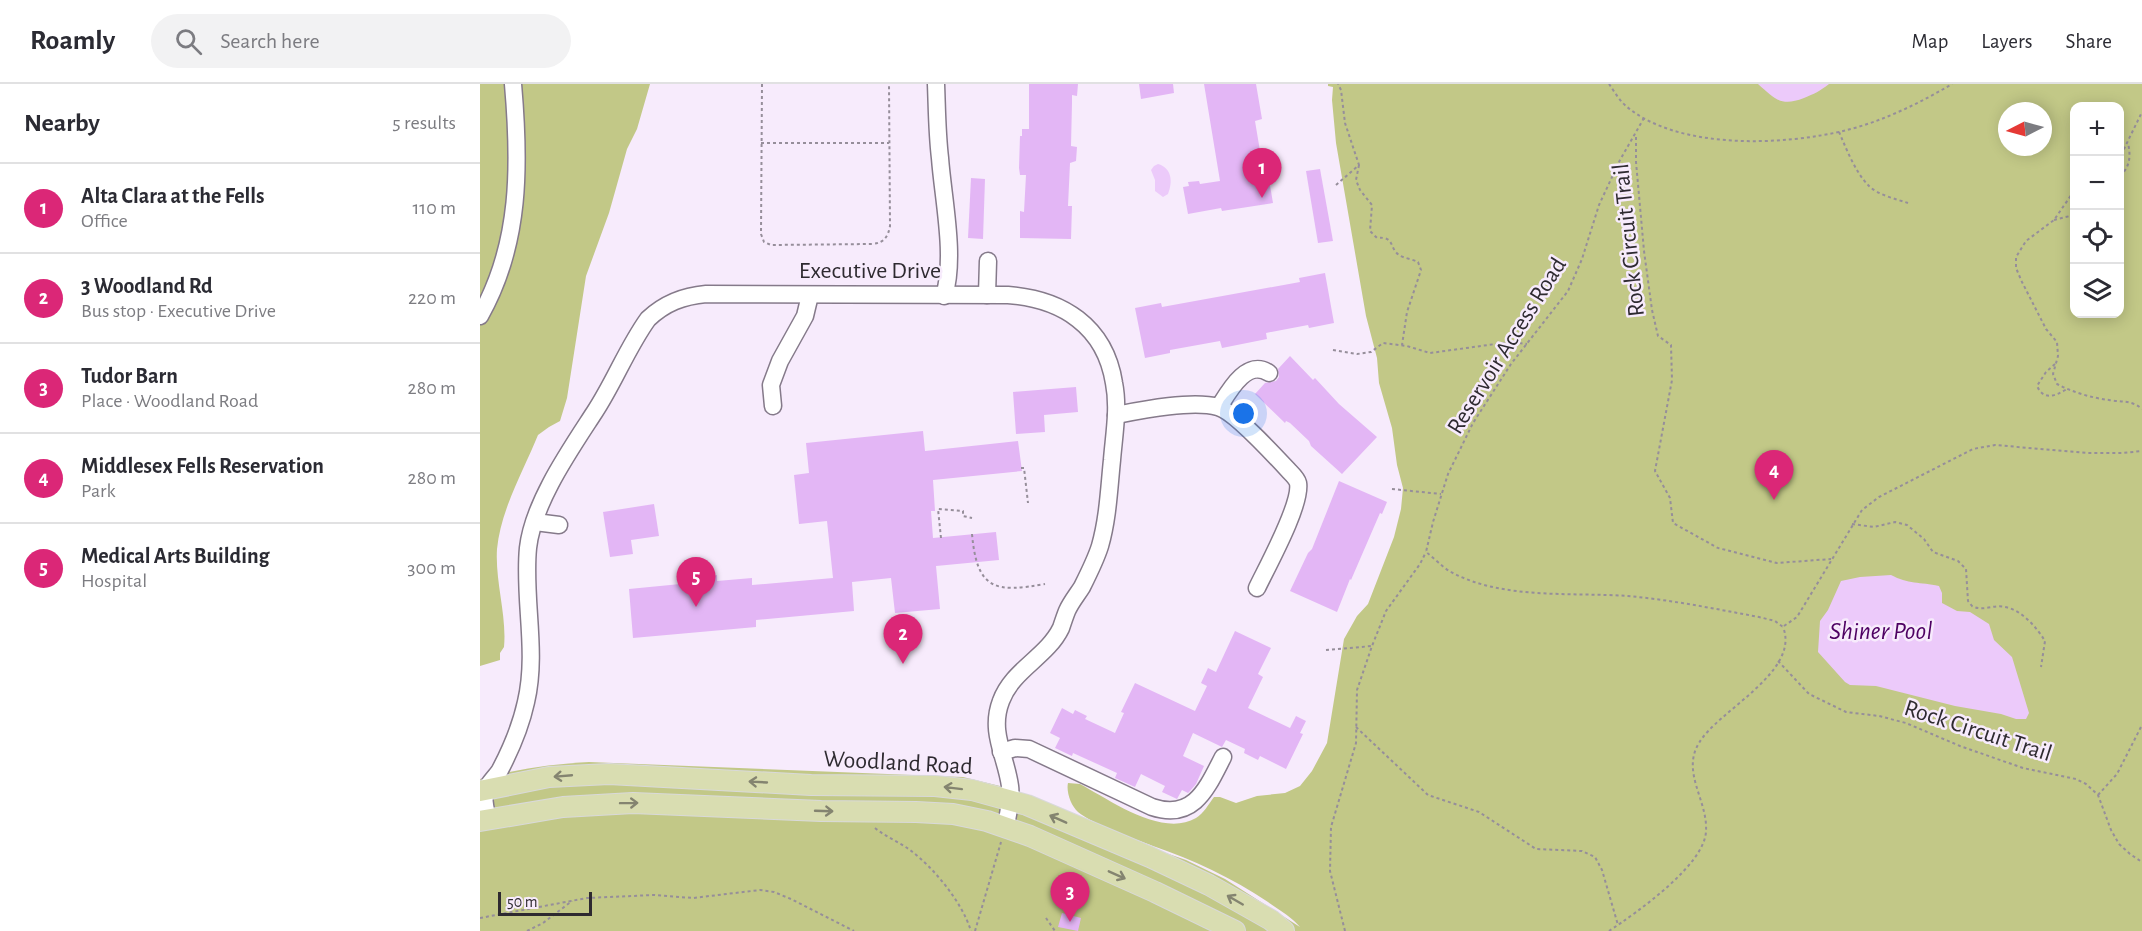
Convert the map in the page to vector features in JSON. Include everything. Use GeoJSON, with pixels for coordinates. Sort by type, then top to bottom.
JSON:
{"type":"FeatureCollection","features":[{"type":"Feature","properties":{"kind":"main road","name":"Woodland Road"},"geometry":{"type":"LineString","coordinates":[[483,790],[549,777],[609,774],[830,785],[935,786],[972,790],[1010,799],[1150,857],[1209,885],[1271,920],[1284,931]]}},
{"type":"Feature","properties":{"kind":"main road","name":"Woodland Road"},"geometry":{"type":"LineString","coordinates":[[484,820],[563,807],[633,803],[940,813],[977,818],[1005,826],[1155,892],[1235,931]]}},
{"type":"Feature","properties":{"kind":"street"},"geometry":{"type":"LineString","coordinates":[[480,316],[500,273],[514,215],[517,152],[513,84]]}},
{"type":"Feature","properties":{"kind":"street"},"geometry":{"type":"LineString","coordinates":[[936,84],[949,279],[944,296]]}},
{"type":"Feature","properties":{"kind":"street"},"geometry":{"type":"LineString","coordinates":[[987,295],[988,261]]}},
{"type":"Feature","properties":{"kind":"street","name":"Executive Drive"},"geometry":{"type":"LineString","coordinates":[[483,790],[498,773],[516,734],[530,684],[526,587],[528,545],[535,522],[549,487],[570,448],[594,412],[641,329],[655,313],[676,300],[694,295],[1017,296],[1042,300],[1071,313],[1089,329],[1106,353],[1114,383],[1116,415],[1106,524],[1100,549],[1060,629],[1053,640],[1015,677],[1004,696],[996,720],[997,735],[1009,778],[1010,799],[1005,826]]}},
{"type":"Feature","properties":{"kind":"street"},"geometry":{"type":"LineString","coordinates":[[773,406],[771,385],[780,361],[805,316],[810,295]]}},
{"type":"Feature","properties":{"kind":"street"},"geometry":{"type":"LineString","coordinates":[[1219,407],[1243,375],[1259,369],[1269,373]]}},
{"type":"Feature","properties":{"kind":"street"},"geometry":{"type":"LineString","coordinates":[[1116,415],[1161,407],[1203,405],[1219,407],[1278,458],[1298,482],[1298,495],[1290,518],[1257,588]]}},
{"type":"Feature","properties":{"kind":"street"},"geometry":{"type":"LineString","coordinates":[[535,522],[559,525]]}},
{"type":"Feature","properties":{"kind":"street"},"geometry":{"type":"LineString","coordinates":[[1001,752],[1015,748],[1029,749],[1152,807],[1168,811],[1185,807],[1198,799],[1205,792],[1223,757]]}},
{"type":"Feature","properties":{"kind":"street"},"geometry":{"type":"LineString","coordinates":[[483,790],[484,820]]}},
{"type":"Feature","properties":{"kind":"path"},"geometry":{"type":"LineString","coordinates":[[762,84],[761,234],[764,242],[771,245],[872,244],[884,240],[890,226],[889,84]]}},
{"type":"Feature","properties":{"kind":"path"},"geometry":{"type":"LineString","coordinates":[[1338,84],[1341,90],[1345,123],[1359,165],[1356,180],[1360,190],[1372,205],[1370,231],[1377,238],[1384,237],[1400,256],[1418,262],[1421,270],[1407,312],[1402,345]]}},
{"type":"Feature","properties":{"kind":"path"},"geometry":{"type":"LineString","coordinates":[[1609,84],[1624,105],[1673,132],[1697,137],[1774,141],[1839,132],[1890,114],[1952,84]]}},
{"type":"Feature","properties":{"kind":"path"},"geometry":{"type":"LineString","coordinates":[[2124,148],[2142,112]]}},
{"type":"Feature","properties":{"kind":"path","name":"Reservoir Access Road"},"geometry":{"type":"LineString","coordinates":[[1346,931],[1330,871],[1331,827],[1356,742],[1357,690],[1372,646],[1386,611],[1426,552],[1448,474],[1473,423],[1496,386],[1568,291],[1582,259],[1599,205],[1620,160],[1644,118]]}},
{"type":"Feature","properties":{"kind":"path"},"geometry":{"type":"LineString","coordinates":[[1839,132],[1850,157],[1870,187],[1891,198],[1908,203]]}},
{"type":"Feature","properties":{"kind":"path","name":"Rock Circuit Trail"},"geometry":{"type":"LineString","coordinates":[[1636,134],[1636,162],[1644,251],[1652,310],[1658,336],[1671,345],[1672,380],[1655,471],[1670,498],[1672,524],[1718,548],[1777,563],[1831,559]]}},
{"type":"Feature","properties":{"kind":"path"},"geometry":{"type":"LineString","coordinates":[[2124,172],[2130,154],[2128,141]]}},
{"type":"Feature","properties":{"kind":"path"},"geometry":{"type":"LineString","coordinates":[[761,143],[890,143]]}},
{"type":"Feature","properties":{"kind":"path"},"geometry":{"type":"LineString","coordinates":[[1336,185],[1359,165]]}},
{"type":"Feature","properties":{"kind":"path"},"geometry":{"type":"LineString","coordinates":[[2070,197],[2054,220],[2026,242],[2016,257],[2016,268],[2046,328],[2057,342],[2058,356],[2053,374],[2057,384],[2108,400],[2130,402],[2142,409]]}},
{"type":"Feature","properties":{"kind":"path"},"geometry":{"type":"LineString","coordinates":[[2054,220],[2070,216]]}},
{"type":"Feature","properties":{"kind":"path"},"geometry":{"type":"LineString","coordinates":[[1334,350],[1357,354],[1371,352],[1383,344],[1402,345],[1430,353],[1510,342],[1527,344]]}},
{"type":"Feature","properties":{"kind":"path"},"geometry":{"type":"LineString","coordinates":[[2055,364],[2037,386],[2044,395],[2055,396],[2067,389]]}},
{"type":"Feature","properties":{"kind":"path"},"geometry":{"type":"LineString","coordinates":[[1784,627],[1797,618],[1862,510],[1879,497],[1973,449],[1995,445],[2087,453],[2142,451]]}},
{"type":"Feature","properties":{"kind":"path"},"geometry":{"type":"LineString","coordinates":[[1021,468],[1024,468],[1028,503]]}},
{"type":"Feature","properties":{"kind":"path"},"geometry":{"type":"LineString","coordinates":[[1392,489],[1441,494]]}},
{"type":"Feature","properties":{"kind":"path"},"geometry":{"type":"LineString","coordinates":[[940,538],[937,509],[963,511],[963,516],[972,518]]}},
{"type":"Feature","properties":{"kind":"path"},"geometry":{"type":"LineString","coordinates":[[1852,524],[1874,527],[1895,522],[1907,525],[1924,539],[1933,552],[1958,561],[1966,568],[1968,601],[1972,606],[1988,609],[2004,606],[2027,619],[2040,632],[2046,641],[2041,667]]}},
{"type":"Feature","properties":{"kind":"path"},"geometry":{"type":"LineString","coordinates":[[972,534],[976,562],[984,578],[998,588],[1009,589],[1044,584]]}},
{"type":"Feature","properties":{"kind":"path"},"geometry":{"type":"LineString","coordinates":[[1426,552],[1450,572],[1503,588],[1565,595],[1630,597],[1729,611],[1775,621],[1784,627],[1786,640],[1778,661],[1760,687],[1716,722],[1698,744],[1694,753],[1693,774],[1707,829],[1705,839],[1697,854],[1667,887],[1609,931]]}},
{"type":"Feature","properties":{"kind":"path"},"geometry":{"type":"LineString","coordinates":[[1326,650],[1372,646]]}},
{"type":"Feature","properties":{"kind":"path","name":"Rock Circuit Trail"},"geometry":{"type":"LineString","coordinates":[[1778,661],[1809,694],[1846,712],[1879,716],[1906,723],[1960,746],[2023,768],[2076,779],[2086,784],[2098,795]]}},
{"type":"Feature","properties":{"kind":"path"},"geometry":{"type":"LineString","coordinates":[[2142,725],[2117,774],[2098,795],[2111,830],[2119,844],[2142,862]]}},
{"type":"Feature","properties":{"kind":"path"},"geometry":{"type":"LineString","coordinates":[[1356,727],[1428,795],[1479,812],[1536,849],[1582,851],[1596,856],[1618,925]]}},
{"type":"Feature","properties":{"kind":"path"},"geometry":{"type":"LineString","coordinates":[[856,812],[885,836],[912,852],[936,875],[962,911],[973,931]]}},
{"type":"Feature","properties":{"kind":"path"},"geometry":{"type":"LineString","coordinates":[[973,931],[1005,826]]}},
{"type":"Feature","properties":{"kind":"path"},"geometry":{"type":"LineString","coordinates":[[480,918],[575,899],[654,895],[693,898],[767,890],[791,899],[854,931]]}},
{"type":"Feature","properties":{"kind":"path"},"geometry":{"type":"LineString","coordinates":[[527,931],[543,923],[575,899]]}},
{"type":"Feature","properties":{"kind":"path"},"geometry":{"type":"LineString","coordinates":[[1046,918],[1055,931]]}},
{"type":"Feature","properties":{"kind":"green space"},"geometry":{"type":"Polygon","coordinates":[[[480,84],[650,84],[637,129],[627,149],[609,213],[586,276],[567,398],[560,421],[538,435],[503,520],[499,534],[497,561],[504,623],[504,647],[500,653],[500,660],[480,666],[480,84]]]}},
{"type":"Feature","properties":{"kind":"green space"},"geometry":{"type":"Polygon","coordinates":[[[1328,84],[2142,84],[2142,931],[480,931],[480,779],[507,772],[589,762],[963,777],[1029,796],[1140,844],[1186,860],[1225,879],[1300,927],[1268,902],[1227,877],[1085,817],[1073,806],[1068,795],[1068,783],[1080,784],[1136,815],[1168,823],[1182,823],[1199,816],[1214,797],[1236,803],[1257,796],[1285,793],[1300,786],[1312,771],[1327,743],[1344,639],[1357,616],[1368,604],[1394,537],[1401,509],[1403,488],[1392,428],[1379,383],[1377,358],[1366,316],[1336,143],[1333,87],[1328,84]]]}},
{"type":"Feature","properties":{"kind":"water"},"geometry":{"type":"Polygon","coordinates":[[[1758,84],[1829,84],[1811,95],[1790,102],[1779,100],[1758,84]]]}},
{"type":"Feature","properties":{"kind":"water"},"geometry":{"type":"Polygon","coordinates":[[[1158,164],[1169,172],[1171,180],[1168,194],[1163,197],[1155,191],[1155,180],[1151,170],[1158,164]]]}},
{"type":"Feature","properties":{"kind":"water","name":"Shiner Pool"},"geometry":{"type":"Polygon","coordinates":[[[1891,575],[1909,581],[1939,586],[1942,603],[1957,611],[1970,612],[1989,624],[1994,640],[2012,657],[2029,713],[2026,719],[2016,719],[1955,706],[1876,686],[1850,685],[1845,682],[1818,652],[1820,621],[1828,610],[1841,581],[1891,575]]]}},
{"type":"Feature","properties":{"kind":"building"},"geometry":{"type":"Polygon","coordinates":[[[1029,84],[1078,84],[1077,96],[1072,95],[1071,146],[1077,147],[1076,161],[1070,163],[1068,206],[1072,206],[1071,239],[1020,238],[1020,211],[1024,212],[1026,175],[1020,175],[1020,136],[1022,136],[1022,129],[1029,129],[1029,84]]]}},
{"type":"Feature","properties":{"kind":"building"},"geometry":{"type":"Polygon","coordinates":[[[1139,84],[1173,84],[1174,93],[1141,99],[1139,84]]]}},
{"type":"Feature","properties":{"kind":"building"},"geometry":{"type":"Polygon","coordinates":[[[1204,84],[1256,84],[1262,119],[1255,121],[1263,169],[1267,168],[1273,203],[1188,214],[1183,187],[1189,186],[1188,182],[1199,181],[1200,184],[1220,181],[1204,84]]]}},
{"type":"Feature","properties":{"kind":"building"},"geometry":{"type":"Polygon","coordinates":[[[1320,169],[1333,241],[1318,243],[1306,171],[1320,169]]]}},
{"type":"Feature","properties":{"kind":"building"},"geometry":{"type":"Polygon","coordinates":[[[971,178],[985,179],[983,239],[968,238],[971,178]]]}},
{"type":"Feature","properties":{"kind":"building"},"geometry":{"type":"Polygon","coordinates":[[[1325,273],[1334,323],[1309,328],[1308,325],[1266,333],[1267,339],[1222,348],[1220,341],[1170,350],[1170,353],[1145,358],[1135,308],[1161,303],[1162,307],[1300,282],[1299,278],[1325,273]]]}},
{"type":"Feature","properties":{"kind":"building"},"geometry":{"type":"Polygon","coordinates":[[[1290,356],[1313,380],[1315,378],[1339,404],[1377,437],[1342,474],[1290,423],[1286,421],[1285,423],[1255,394],[1265,383],[1276,381],[1279,377],[1278,369],[1290,356]]]}},
{"type":"Feature","properties":{"kind":"building"},"geometry":{"type":"Polygon","coordinates":[[[1076,387],[1078,412],[1044,415],[1045,432],[1016,434],[1013,392],[1076,387]]]}},
{"type":"Feature","properties":{"kind":"building"},"geometry":{"type":"Polygon","coordinates":[[[923,431],[925,451],[1018,441],[1022,471],[933,480],[935,511],[931,511],[933,538],[996,532],[999,560],[936,566],[940,609],[895,613],[891,578],[852,582],[854,611],[756,620],[756,627],[633,638],[629,589],[701,582],[701,577],[717,575],[717,581],[752,578],[752,585],[833,578],[827,521],[799,524],[794,475],[809,473],[806,443],[923,431]]]}},
{"type":"Feature","properties":{"kind":"building"},"geometry":{"type":"Polygon","coordinates":[[[1339,481],[1387,502],[1350,579],[1337,612],[1290,591],[1312,549],[1339,481]]]}},
{"type":"Feature","properties":{"kind":"building"},"geometry":{"type":"Polygon","coordinates":[[[654,504],[659,536],[631,540],[633,554],[610,557],[603,512],[654,504]]]}},
{"type":"Feature","properties":{"kind":"building"},"geometry":{"type":"Polygon","coordinates":[[[1235,631],[1271,648],[1258,674],[1263,677],[1248,708],[1290,728],[1296,716],[1306,721],[1300,733],[1303,734],[1286,769],[1260,756],[1258,760],[1244,753],[1245,749],[1226,740],[1222,747],[1193,733],[1183,756],[1204,766],[1196,784],[1188,793],[1182,790],[1177,799],[1162,792],[1165,786],[1141,774],[1135,787],[1115,778],[1117,773],[1073,753],[1072,756],[1055,748],[1060,738],[1050,733],[1062,708],[1073,714],[1075,710],[1087,716],[1085,719],[1115,733],[1124,713],[1121,712],[1135,683],[1195,711],[1207,686],[1201,683],[1208,668],[1216,672],[1235,631]]]}},
{"type":"Feature","properties":{"kind":"building"},"geometry":{"type":"Polygon","coordinates":[[[1062,913],[1081,918],[1078,931],[1058,927],[1062,913]]]}},
{"type":"Feature","properties":{"kind":"place","name":"Alta Clara at the Fells"},"geometry":{"type":"Point","coordinates":[1262,198]}},
{"type":"Feature","properties":{"kind":"place","name":"Middlesex Fells Reservation"},"geometry":{"type":"Point","coordinates":[1774,500]}},
{"type":"Feature","properties":{"kind":"place","name":"Medical Arts Building"},"geometry":{"type":"Point","coordinates":[696,607]}},
{"type":"Feature","properties":{"kind":"place","name":"3 Woodland Rd"},"geometry":{"type":"Point","coordinates":[903,664]}},
{"type":"Feature","properties":{"kind":"place","name":"Tudor Barn"},"geometry":{"type":"Point","coordinates":[1070,922]}}]}
